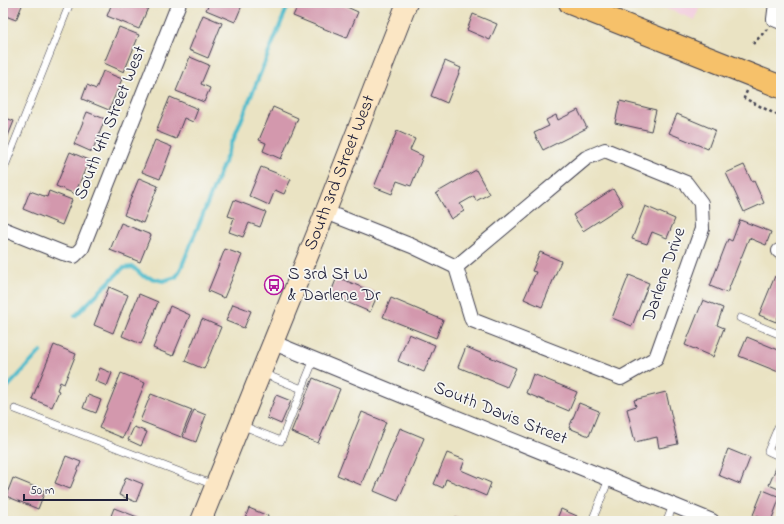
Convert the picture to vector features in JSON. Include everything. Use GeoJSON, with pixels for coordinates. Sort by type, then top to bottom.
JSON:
{"type":"FeatureCollection","features":[{"type":"Feature","properties":{"kind":"highway"},"geometry":{"type":"LineString","coordinates":[[570,3],[781,87]]}},
{"type":"Feature","properties":{"kind":"main road","name":"South 3rd Street West"},"geometry":{"type":"LineString","coordinates":[[201,521],[274,343],[407,3]]}},
{"type":"Feature","properties":{"kind":"street","name":"South 4th Street West"},"geometry":{"type":"LineString","coordinates":[[3,229],[74,256],[82,248],[179,3]]}},
{"type":"Feature","properties":{"kind":"street"},"geometry":{"type":"LineString","coordinates":[[776,3],[778,21]]}},
{"type":"Feature","properties":{"kind":"street","name":"Darlene Drive"},"geometry":{"type":"LineString","coordinates":[[605,150],[686,183],[701,203],[702,229],[656,358],[621,378],[472,320],[456,267],[586,158],[605,150]]}},
{"type":"Feature","properties":{"kind":"street"},"geometry":{"type":"LineString","coordinates":[[326,212],[412,246],[456,267]]}},
{"type":"Feature","properties":{"kind":"street","name":"South Davis Street"},"geometry":{"type":"LineString","coordinates":[[274,343],[712,521]]}},
{"type":"Feature","properties":{"kind":"lane"},"geometry":{"type":"LineString","coordinates":[[3,171],[70,3]]}},
{"type":"Feature","properties":{"kind":"lane"},"geometry":{"type":"LineString","coordinates":[[740,318],[781,335]]}},
{"type":"Feature","properties":{"kind":"lane"},"geometry":{"type":"LineString","coordinates":[[240,425],[281,441],[314,359]]}},
{"type":"Feature","properties":{"kind":"lane"},"geometry":{"type":"LineString","coordinates":[[261,373],[302,389]]}},
{"type":"Feature","properties":{"kind":"lane"},"geometry":{"type":"LineString","coordinates":[[15,409],[216,485]]}},
{"type":"Feature","properties":{"kind":"lane"},"geometry":{"type":"LineString","coordinates":[[781,420],[768,451],[781,457]]}},
{"type":"Feature","properties":{"kind":"lane"},"geometry":{"type":"LineString","coordinates":[[592,521],[609,479]]}},
{"type":"Feature","properties":{"kind":"lane"},"geometry":{"type":"LineString","coordinates":[[667,521],[673,505]]}},
{"type":"Feature","properties":{"kind":"path"},"geometry":{"type":"LineString","coordinates":[[753,44],[770,23],[778,21]]}},
{"type":"Feature","properties":{"kind":"path"},"geometry":{"type":"LineString","coordinates":[[752,75],[744,98],[781,117]]}},
{"type":"Feature","properties":{"kind":"shaded area"},"geometry":{"type":"Polygon","coordinates":[[[653,3],[701,3],[695,20],[653,3]]]}},
{"type":"Feature","properties":{"kind":"building"},"geometry":{"type":"Polygon","coordinates":[[[3,3],[23,3],[16,20],[3,15],[3,3]]]}},
{"type":"Feature","properties":{"kind":"building"},"geometry":{"type":"Polygon","coordinates":[[[112,3],[122,7],[124,3],[150,3],[139,29],[107,16],[112,3]]]}},
{"type":"Feature","properties":{"kind":"building"},"geometry":{"type":"Polygon","coordinates":[[[209,3],[243,3],[235,22],[206,10],[209,3]]]}},
{"type":"Feature","properties":{"kind":"building"},"geometry":{"type":"Polygon","coordinates":[[[299,3],[338,3],[358,12],[347,38],[293,16],[299,3]]]}},
{"type":"Feature","properties":{"kind":"building"},"geometry":{"type":"Polygon","coordinates":[[[473,14],[497,24],[490,40],[467,30],[473,14]]]}},
{"type":"Feature","properties":{"kind":"building"},"geometry":{"type":"Polygon","coordinates":[[[203,15],[222,23],[208,58],[189,50],[203,15]]]}},
{"type":"Feature","properties":{"kind":"building"},"geometry":{"type":"Polygon","coordinates":[[[119,27],[139,35],[124,72],[104,63],[119,27]]]}},
{"type":"Feature","properties":{"kind":"building"},"geometry":{"type":"Polygon","coordinates":[[[190,57],[209,65],[201,84],[210,88],[204,102],[176,91],[190,57]]]}},
{"type":"Feature","properties":{"kind":"building"},"geometry":{"type":"Polygon","coordinates":[[[445,61],[461,68],[447,103],[431,96],[445,61]]]}},
{"type":"Feature","properties":{"kind":"building"},"geometry":{"type":"Polygon","coordinates":[[[103,71],[122,79],[109,110],[82,99],[87,85],[96,89],[103,71]]]}},
{"type":"Feature","properties":{"kind":"building"},"geometry":{"type":"Polygon","coordinates":[[[170,97],[198,109],[193,122],[184,118],[176,139],[156,131],[170,97]]]}},
{"type":"Feature","properties":{"kind":"building"},"geometry":{"type":"Polygon","coordinates":[[[620,101],[656,110],[651,131],[615,123],[620,101]]]}},
{"type":"Feature","properties":{"kind":"building"},"geometry":{"type":"Polygon","coordinates":[[[273,107],[298,118],[281,159],[263,151],[266,143],[259,140],[273,107]]]}},
{"type":"Feature","properties":{"kind":"building"},"geometry":{"type":"Polygon","coordinates":[[[578,110],[587,128],[543,150],[534,133],[549,126],[546,120],[556,115],[558,120],[578,110]]]}},
{"type":"Feature","properties":{"kind":"building"},"geometry":{"type":"Polygon","coordinates":[[[87,112],[105,119],[92,152],[74,144],[87,112]]]}},
{"type":"Feature","properties":{"kind":"building"},"geometry":{"type":"Polygon","coordinates":[[[677,114],[715,130],[708,149],[669,133],[677,114]]]}},
{"type":"Feature","properties":{"kind":"building"},"geometry":{"type":"Polygon","coordinates":[[[3,117],[14,121],[6,141],[3,140],[3,117]]]}},
{"type":"Feature","properties":{"kind":"building"},"geometry":{"type":"Polygon","coordinates":[[[397,131],[415,139],[410,150],[423,156],[411,186],[397,181],[392,194],[374,187],[397,131]]]}},
{"type":"Feature","properties":{"kind":"building"},"geometry":{"type":"Polygon","coordinates":[[[155,140],[172,147],[160,179],[142,172],[155,140]]]}},
{"type":"Feature","properties":{"kind":"building"},"geometry":{"type":"Polygon","coordinates":[[[70,152],[89,160],[75,194],[56,186],[70,152]]]}},
{"type":"Feature","properties":{"kind":"building"},"geometry":{"type":"Polygon","coordinates":[[[744,165],[752,182],[754,181],[764,203],[744,212],[726,173],[744,165]]]}},
{"type":"Feature","properties":{"kind":"building"},"geometry":{"type":"Polygon","coordinates":[[[261,167],[291,179],[284,194],[275,190],[269,205],[249,196],[261,167]]]}},
{"type":"Feature","properties":{"kind":"building"},"geometry":{"type":"Polygon","coordinates":[[[476,170],[489,194],[476,201],[474,196],[460,204],[464,211],[451,219],[436,193],[476,170]]]}},
{"type":"Feature","properties":{"kind":"building"},"geometry":{"type":"Polygon","coordinates":[[[139,178],[158,186],[143,223],[124,215],[139,178]]]}},
{"type":"Feature","properties":{"kind":"building"},"geometry":{"type":"Polygon","coordinates":[[[613,189],[623,205],[583,231],[573,215],[613,189]]]}},
{"type":"Feature","properties":{"kind":"building"},"geometry":{"type":"Polygon","coordinates":[[[30,191],[47,197],[49,191],[72,200],[62,225],[23,209],[30,191]]]}},
{"type":"Feature","properties":{"kind":"building"},"geometry":{"type":"Polygon","coordinates":[[[234,200],[266,212],[260,227],[249,223],[243,237],[229,232],[234,218],[228,216],[234,200]]]}},
{"type":"Feature","properties":{"kind":"building"},"geometry":{"type":"Polygon","coordinates":[[[645,206],[675,219],[667,238],[652,232],[647,244],[632,239],[645,206]]]}},
{"type":"Feature","properties":{"kind":"building"},"geometry":{"type":"Polygon","coordinates":[[[740,220],[771,232],[766,245],[749,238],[727,293],[710,286],[728,239],[732,241],[740,220]]]}},
{"type":"Feature","properties":{"kind":"building"},"geometry":{"type":"Polygon","coordinates":[[[121,223],[151,235],[140,262],[110,250],[121,223]]]}},
{"type":"Feature","properties":{"kind":"building"},"geometry":{"type":"Polygon","coordinates":[[[225,249],[242,255],[224,298],[208,291],[225,249]]]}},
{"type":"Feature","properties":{"kind":"building"},"geometry":{"type":"Polygon","coordinates":[[[540,252],[561,261],[542,307],[524,299],[536,272],[532,271],[540,252]]]}},
{"type":"Feature","properties":{"kind":"building"},"geometry":{"type":"Polygon","coordinates":[[[629,275],[649,283],[632,326],[612,318],[629,275]]]}},
{"type":"Feature","properties":{"kind":"building"},"geometry":{"type":"Polygon","coordinates":[[[775,276],[781,279],[781,310],[776,322],[759,315],[775,276]]]}},
{"type":"Feature","properties":{"kind":"building"},"geometry":{"type":"Polygon","coordinates":[[[337,277],[378,294],[370,312],[330,295],[337,277]]]}},
{"type":"Feature","properties":{"kind":"building"},"geometry":{"type":"Polygon","coordinates":[[[109,287],[128,295],[113,333],[94,325],[109,287]]]}},
{"type":"Feature","properties":{"kind":"building"},"geometry":{"type":"Polygon","coordinates":[[[139,294],[158,302],[141,344],[122,336],[139,294]]]}},
{"type":"Feature","properties":{"kind":"building"},"geometry":{"type":"Polygon","coordinates":[[[391,298],[443,320],[436,338],[383,317],[391,298]]]}},
{"type":"Feature","properties":{"kind":"building"},"geometry":{"type":"Polygon","coordinates":[[[703,300],[723,308],[717,325],[724,328],[713,357],[685,345],[703,300]]]}},
{"type":"Feature","properties":{"kind":"building"},"geometry":{"type":"Polygon","coordinates":[[[233,304],[251,311],[244,328],[226,321],[233,304]]]}},
{"type":"Feature","properties":{"kind":"building"},"geometry":{"type":"Polygon","coordinates":[[[170,306],[190,315],[173,356],[153,348],[170,306]]]}},
{"type":"Feature","properties":{"kind":"building"},"geometry":{"type":"Polygon","coordinates":[[[202,319],[221,327],[204,369],[185,361],[202,319]]]}},
{"type":"Feature","properties":{"kind":"building"},"geometry":{"type":"Polygon","coordinates":[[[409,334],[435,345],[424,372],[398,361],[409,334]]]}},
{"type":"Feature","properties":{"kind":"building"},"geometry":{"type":"Polygon","coordinates":[[[747,337],[781,351],[781,373],[739,356],[747,337]]]}},
{"type":"Feature","properties":{"kind":"building"},"geometry":{"type":"Polygon","coordinates":[[[54,345],[76,354],[64,384],[60,382],[57,390],[59,391],[52,407],[32,399],[54,345]]]}},
{"type":"Feature","properties":{"kind":"building"},"geometry":{"type":"Polygon","coordinates":[[[466,347],[516,368],[507,387],[458,367],[466,347]]]}},
{"type":"Feature","properties":{"kind":"building"},"geometry":{"type":"Polygon","coordinates":[[[100,368],[112,373],[107,386],[95,381],[100,368]]]}},
{"type":"Feature","properties":{"kind":"building"},"geometry":{"type":"Polygon","coordinates":[[[121,373],[145,383],[123,438],[99,428],[121,373]]]}},
{"type":"Feature","properties":{"kind":"building"},"geometry":{"type":"Polygon","coordinates":[[[533,374],[577,392],[569,411],[526,393],[533,374]]]}},
{"type":"Feature","properties":{"kind":"building"},"geometry":{"type":"Polygon","coordinates":[[[313,378],[340,389],[318,443],[291,432],[313,378]]]}},
{"type":"Feature","properties":{"kind":"building"},"geometry":{"type":"Polygon","coordinates":[[[666,392],[678,444],[659,448],[657,437],[635,442],[627,409],[636,406],[634,400],[666,392]]]}},
{"type":"Feature","properties":{"kind":"building"},"geometry":{"type":"Polygon","coordinates":[[[151,394],[192,410],[181,437],[140,421],[151,394]]]}},
{"type":"Feature","properties":{"kind":"building"},"geometry":{"type":"Polygon","coordinates":[[[88,395],[101,400],[96,413],[83,408],[88,395]]]}},
{"type":"Feature","properties":{"kind":"building"},"geometry":{"type":"Polygon","coordinates":[[[276,395],[291,401],[281,424],[267,418],[276,395]]]}},
{"type":"Feature","properties":{"kind":"building"},"geometry":{"type":"Polygon","coordinates":[[[579,403],[599,411],[589,436],[569,428],[579,403]]]}},
{"type":"Feature","properties":{"kind":"building"},"geometry":{"type":"Polygon","coordinates":[[[194,410],[206,415],[196,442],[183,437],[194,410]]]}},
{"type":"Feature","properties":{"kind":"building"},"geometry":{"type":"Polygon","coordinates":[[[362,412],[386,422],[361,485],[337,475],[362,412]]]}},
{"type":"Feature","properties":{"kind":"building"},"geometry":{"type":"Polygon","coordinates":[[[134,427],[147,432],[141,446],[128,440],[134,427]]]}},
{"type":"Feature","properties":{"kind":"building"},"geometry":{"type":"Polygon","coordinates":[[[400,428],[424,438],[398,501],[374,491],[400,428]]]}},
{"type":"Feature","properties":{"kind":"building"},"geometry":{"type":"Polygon","coordinates":[[[728,449],[750,458],[740,484],[718,475],[728,449]]]}},
{"type":"Feature","properties":{"kind":"building"},"geometry":{"type":"Polygon","coordinates":[[[447,453],[465,460],[461,470],[491,483],[486,496],[446,479],[443,488],[434,484],[447,453]]]}},
{"type":"Feature","properties":{"kind":"building"},"geometry":{"type":"Polygon","coordinates":[[[66,456],[81,462],[70,489],[55,483],[66,456]]]}},
{"type":"Feature","properties":{"kind":"building"},"geometry":{"type":"Polygon","coordinates":[[[778,463],[781,464],[781,490],[769,485],[778,463]]]}},
{"type":"Feature","properties":{"kind":"building"},"geometry":{"type":"Polygon","coordinates":[[[126,477],[143,484],[136,502],[119,495],[126,477]]]}},
{"type":"Feature","properties":{"kind":"building"},"geometry":{"type":"Polygon","coordinates":[[[13,478],[45,491],[38,509],[6,496],[13,478]]]}},
{"type":"Feature","properties":{"kind":"building"},"geometry":{"type":"Polygon","coordinates":[[[763,490],[780,497],[771,521],[767,521],[753,515],[763,490]]]}},
{"type":"Feature","properties":{"kind":"building"},"geometry":{"type":"Polygon","coordinates":[[[114,508],[140,518],[139,521],[109,521],[114,508]]]}},
{"type":"Feature","properties":{"kind":"building"},"geometry":{"type":"Polygon","coordinates":[[[249,508],[268,516],[266,521],[244,521],[249,508]]]}},
{"type":"Feature","properties":{"kind":"building"},"geometry":{"type":"Polygon","coordinates":[[[561,509],[577,516],[575,521],[556,521],[561,509]]]}},
{"type":"Feature","properties":{"kind":"building"},"geometry":{"type":"Polygon","coordinates":[[[455,517],[466,521],[453,521],[455,517]]]}},
{"type":"Feature","properties":{"kind":"waterway"},"geometry":{"type":"LineString","coordinates":[[75,316],[123,268],[133,267],[143,276],[163,281],[176,277],[289,3]]}},
{"type":"Feature","properties":{"kind":"waterway"},"geometry":{"type":"LineString","coordinates":[[3,392],[41,351]]}},
{"type":"Feature","properties":{"kind":"place","name":"S 3rd St W & Darlene Dr"},"geometry":{"type":"Point","coordinates":[274,285]}}]}
